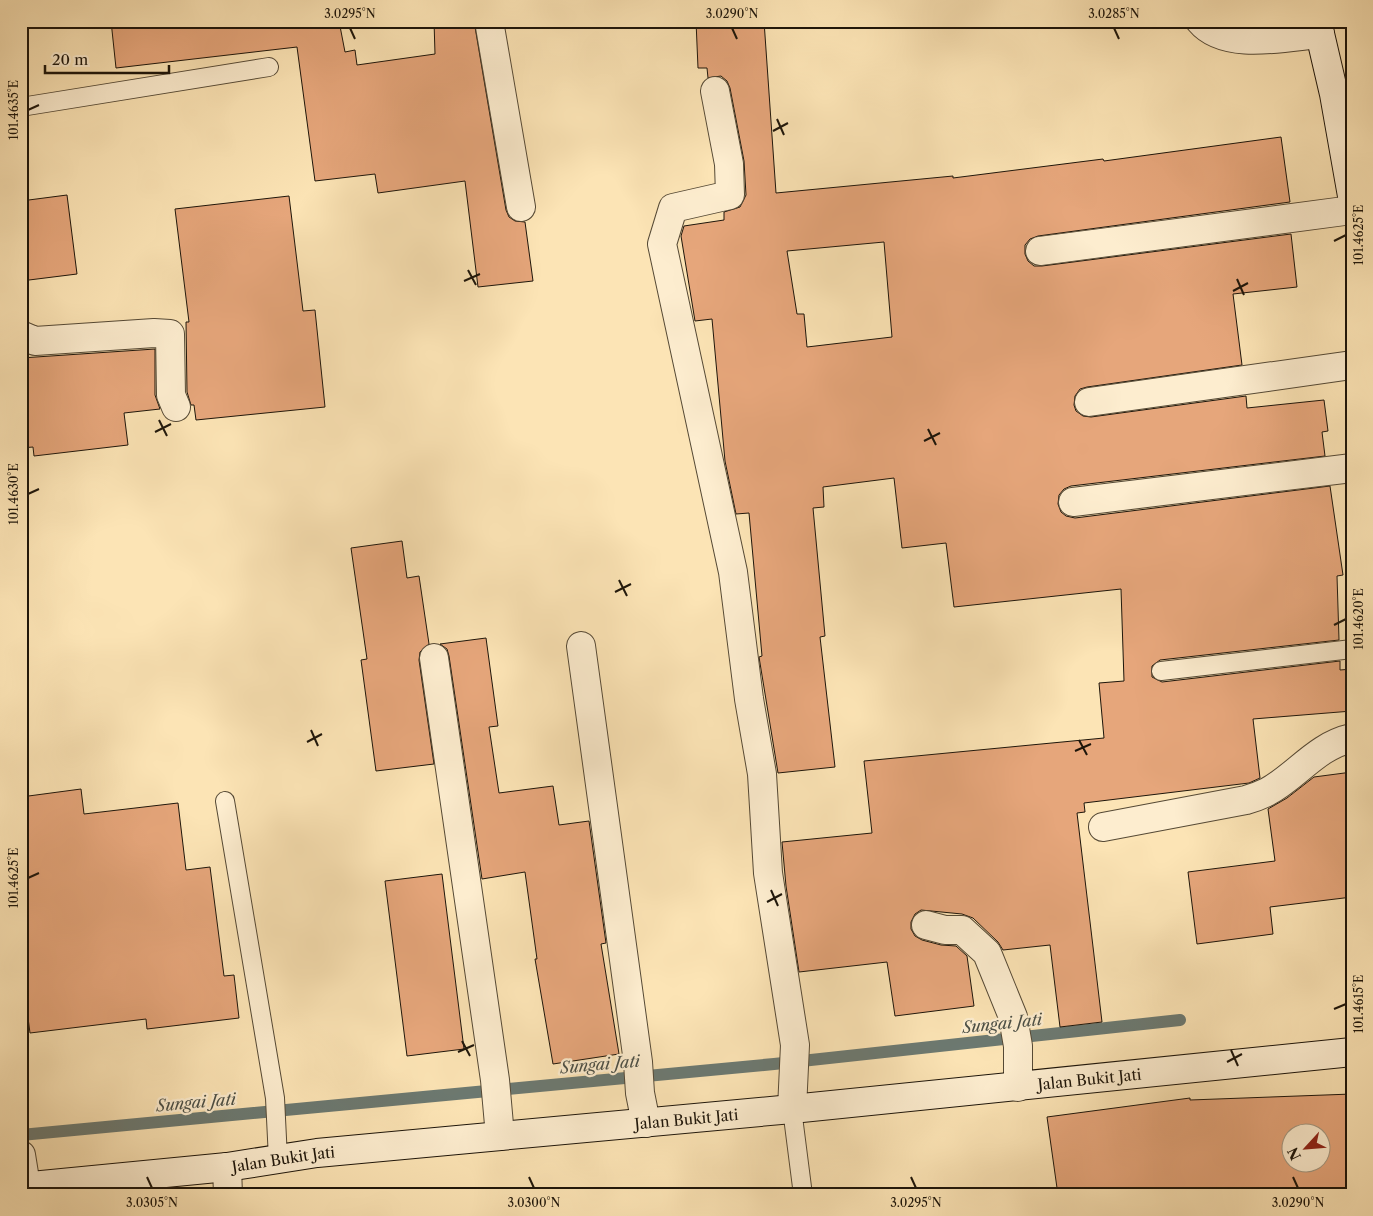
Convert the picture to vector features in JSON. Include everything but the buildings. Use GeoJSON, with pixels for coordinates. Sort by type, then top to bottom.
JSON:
{"type":"FeatureCollection","features":[{"type":"Feature","properties":{"kind":"street"},"geometry":{"type":"LineString","coordinates":[[489,21],[521,207]]}},
{"type":"Feature","properties":{"kind":"street"},"geometry":{"type":"LineString","coordinates":[[1200,21],[1208,32],[1252,41],[1319,27],[1334,94],[1352,196]]}},
{"type":"Feature","properties":{"kind":"street"},"geometry":{"type":"LineString","coordinates":[[715,91],[729,164],[730,195],[674,208],[662,244],[733,572],[749,699],[762,774],[768,873],[795,1045],[795,1082],[792,1109]]}},
{"type":"Feature","properties":{"kind":"street"},"geometry":{"type":"LineString","coordinates":[[1040,251],[1352,210]]}},
{"type":"Feature","properties":{"kind":"street"},"geometry":{"type":"LineString","coordinates":[[21,335],[35,341],[154,333],[170,334],[172,395],[176,406]]}},
{"type":"Feature","properties":{"kind":"street"},"geometry":{"type":"LineString","coordinates":[[1089,402],[1352,366]]}},
{"type":"Feature","properties":{"kind":"street"},"geometry":{"type":"LineString","coordinates":[[1073,502],[1352,468]]}},
{"type":"Feature","properties":{"kind":"street"},"geometry":{"type":"LineString","coordinates":[[581,646],[638,1062],[640,1093],[646,1123]]}},
{"type":"Feature","properties":{"kind":"street"},"geometry":{"type":"LineString","coordinates":[[434,658],[495,1080],[500,1136]]}},
{"type":"Feature","properties":{"kind":"street"},"geometry":{"type":"LineString","coordinates":[[1103,827],[1246,800],[1268,792],[1310,758],[1343,740],[1352,738]]}},
{"type":"Feature","properties":{"kind":"street"},"geometry":{"type":"LineString","coordinates":[[926,925],[944,930],[962,930],[987,953],[1013,1017],[1018,1046],[1018,1087]]}},
{"type":"Feature","properties":{"kind":"street"},"geometry":{"type":"LineString","coordinates":[[1324,1056],[1352,1039]]}},
{"type":"Feature","properties":{"kind":"street","name":"Jalan Bukit Jati"},"geometry":{"type":"LineString","coordinates":[[24,1186],[227,1166],[317,1153],[1018,1087],[1352,1052]]}},
{"type":"Feature","properties":{"kind":"street"},"geometry":{"type":"LineString","coordinates":[[21,1155],[24,1186]]}},
{"type":"Feature","properties":{"kind":"street"},"geometry":{"type":"LineString","coordinates":[[227,1166],[228,1195]]}},
{"type":"Feature","properties":{"kind":"lane"},"geometry":{"type":"LineString","coordinates":[[21,107],[269,68]]}},
{"type":"Feature","properties":{"kind":"lane"},"geometry":{"type":"LineString","coordinates":[[1160,671],[1352,649]]}},
{"type":"Feature","properties":{"kind":"lane"},"geometry":{"type":"LineString","coordinates":[[225,801],[275,1098],[278,1159]]}},
{"type":"Feature","properties":{"kind":"lane"},"geometry":{"type":"LineString","coordinates":[[792,1109],[803,1195]]}},
{"type":"Feature","properties":{"kind":"waterway","name":"Sungai Jati"},"geometry":{"type":"LineString","coordinates":[[21,1135],[774,1064],[1180,1020]]}}]}
